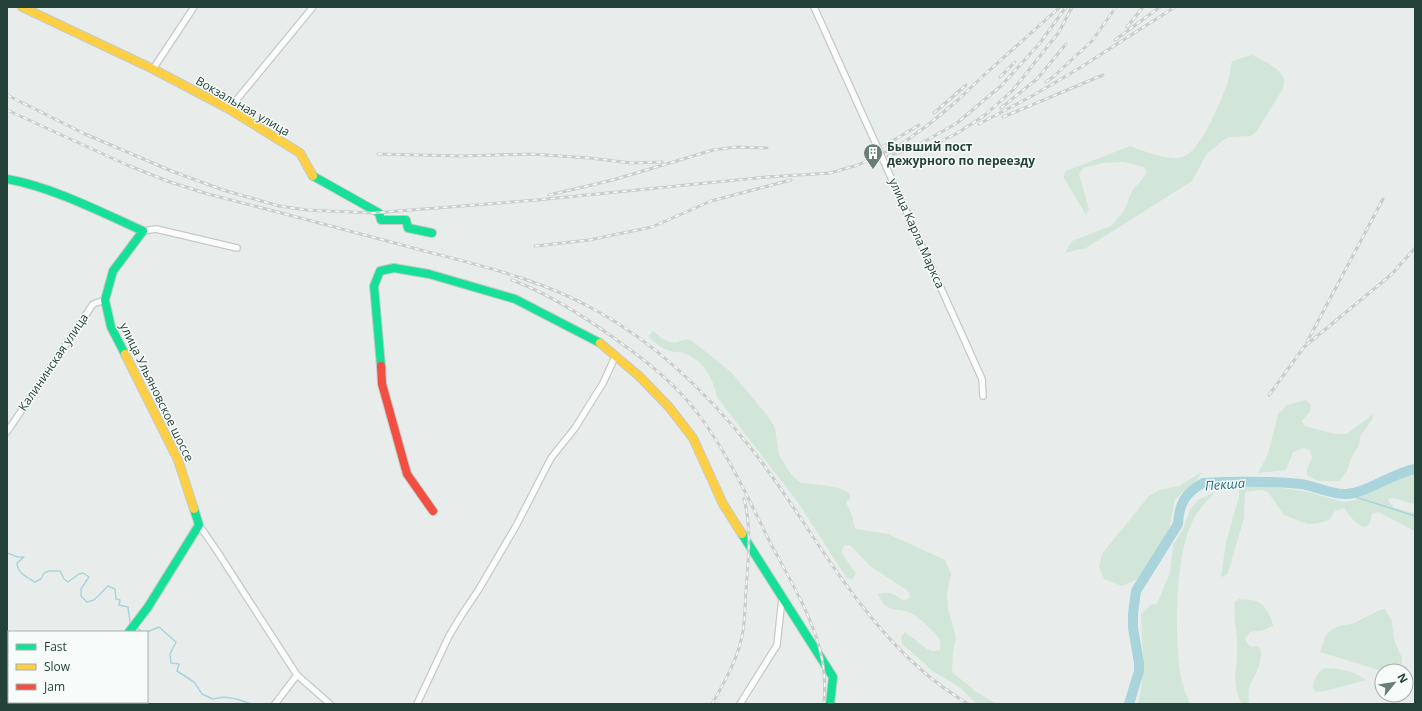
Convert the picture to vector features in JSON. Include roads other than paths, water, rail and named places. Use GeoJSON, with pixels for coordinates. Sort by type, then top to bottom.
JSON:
{"type":"FeatureCollection","features":[{"type":"Feature","properties":{"kind":"street","name":"Вокзальная улица"},"geometry":{"type":"LineString","coordinates":[[22,7],[34,9],[229,109],[300,154],[313,176],[380,213],[381,220],[406,220],[408,228],[432,233]]}},
{"type":"Feature","properties":{"kind":"street"},"geometry":{"type":"LineString","coordinates":[[153,69],[194,7]]}},
{"type":"Feature","properties":{"kind":"street"},"geometry":{"type":"LineString","coordinates":[[229,109],[313,7]]}},
{"type":"Feature","properties":{"kind":"street","name":"улица Карла Маркса"},"geometry":{"type":"LineString","coordinates":[[814,7],[982,379],[983,396]]}},
{"type":"Feature","properties":{"kind":"street"},"geometry":{"type":"LineString","coordinates":[[7,179],[25,182],[89,206],[143,231],[156,229],[237,248]]}},
{"type":"Feature","properties":{"kind":"street","name":"улица Ульяновское шоссе"},"geometry":{"type":"LineString","coordinates":[[143,231],[113,271],[105,300],[111,327],[178,460],[199,525],[297,675],[330,704]]}},
{"type":"Feature","properties":{"kind":"street"},"geometry":{"type":"LineString","coordinates":[[433,512],[408,474],[382,384],[374,286],[380,271],[394,268],[429,274],[515,299],[599,342],[639,376],[681,421],[693,438],[724,504],[833,677],[830,704]]}},
{"type":"Feature","properties":{"kind":"street","name":"Калининская улица"},"geometry":{"type":"LineString","coordinates":[[7,432],[93,304],[105,300]]}},
{"type":"Feature","properties":{"kind":"street"},"geometry":{"type":"LineString","coordinates":[[418,704],[449,636],[516,526],[551,458],[574,428],[603,383],[615,357]]}},
{"type":"Feature","properties":{"kind":"street"},"geometry":{"type":"LineString","coordinates":[[130,631],[148,607],[199,525]]}},
{"type":"Feature","properties":{"kind":"street"},"geometry":{"type":"LineString","coordinates":[[740,704],[777,645],[782,598]]}},
{"type":"Feature","properties":{"kind":"street"},"geometry":{"type":"LineString","coordinates":[[275,704],[297,675]]}},
{"type":"Feature","properties":{"kind":"waterway","name":"Пекша"},"geometry":{"type":"LineString","coordinates":[[1129,704],[1139,671],[1133,628],[1136,591],[1178,524],[1180,511],[1187,495],[1203,483],[1240,482],[1301,484],[1335,493],[1346,494],[1363,490],[1398,474],[1415,469]]}},
{"type":"Feature","properties":{"kind":"waterway"},"geometry":{"type":"LineString","coordinates":[[1346,494],[1415,516]]}},
{"type":"Feature","properties":{"kind":"waterway"},"geometry":{"type":"LineString","coordinates":[[7,553],[18,557],[24,557],[17,563],[19,570],[23,575],[35,582],[41,579],[44,573],[49,571],[60,571],[64,579],[68,582],[79,574],[83,573],[89,577],[81,589],[81,596],[87,602],[94,600],[108,586],[115,589],[116,599],[120,600],[119,605],[128,607],[130,622],[132,623]]}},
{"type":"Feature","properties":{"kind":"waterway"},"geometry":{"type":"LineString","coordinates":[[136,627],[141,631]]}},
{"type":"Feature","properties":{"kind":"waterway"},"geometry":{"type":"LineString","coordinates":[[148,632],[159,627],[176,642],[170,654],[171,663],[179,664],[177,671],[194,682],[202,694],[213,699],[224,697],[237,699],[251,704]]}},
{"type":"Feature","properties":{"kind":"railway"},"geometry":{"type":"LineString","coordinates":[[7,95],[85,134],[174,172],[223,190],[279,206],[307,210],[373,213],[537,200],[767,177],[830,173],[858,165],[900,145],[928,125],[957,101],[1060,7]]}},
{"type":"Feature","properties":{"kind":"railway"},"geometry":{"type":"LineString","coordinates":[[888,156],[913,148],[957,123],[1002,85],[1040,43],[1066,7]]}},
{"type":"Feature","properties":{"kind":"railway"},"geometry":{"type":"LineString","coordinates":[[916,151],[956,134],[985,115],[1013,90],[1059,32],[1072,7]]}},
{"type":"Feature","properties":{"kind":"railway"},"geometry":{"type":"LineString","coordinates":[[1046,82],[1092,41],[1116,7]]}},
{"type":"Feature","properties":{"kind":"railway"},"geometry":{"type":"LineString","coordinates":[[1127,27],[1143,7]]}},
{"type":"Feature","properties":{"kind":"railway"},"geometry":{"type":"LineString","coordinates":[[1115,40],[1160,7]]}},
{"type":"Feature","properties":{"kind":"railway"},"geometry":{"type":"LineString","coordinates":[[979,124],[1032,96],[1078,69],[1175,7]]}},
{"type":"Feature","properties":{"kind":"railway"},"geometry":{"type":"LineString","coordinates":[[1001,108],[1037,79],[1066,44]]}},
{"type":"Feature","properties":{"kind":"railway"},"geometry":{"type":"LineString","coordinates":[[1000,77],[1015,62]]}},
{"type":"Feature","properties":{"kind":"railway"},"geometry":{"type":"LineString","coordinates":[[1003,117],[1103,75]]}},
{"type":"Feature","properties":{"kind":"railway"},"geometry":{"type":"LineString","coordinates":[[934,113],[966,85]]}},
{"type":"Feature","properties":{"kind":"railway"},"geometry":{"type":"LineString","coordinates":[[7,110],[127,165],[170,182],[208,194],[509,274],[554,290],[576,300],[619,324],[660,354],[680,371],[734,427],[765,466],[848,588],[879,627],[897,647],[926,674],[968,704]]}},
{"type":"Feature","properties":{"kind":"railway"},"geometry":{"type":"LineString","coordinates":[[874,152],[919,125]]}},
{"type":"Feature","properties":{"kind":"railway"},"geometry":{"type":"LineString","coordinates":[[549,195],[613,180],[713,150],[736,147],[767,148]]}},
{"type":"Feature","properties":{"kind":"railway"},"geometry":{"type":"LineString","coordinates":[[378,154],[461,156],[531,154],[632,163],[662,162]]}},
{"type":"Feature","properties":{"kind":"railway"},"geometry":{"type":"LineString","coordinates":[[535,246],[589,240],[652,227],[711,201],[791,180]]}},
{"type":"Feature","properties":{"kind":"railway"},"geometry":{"type":"LineString","coordinates":[[1307,342],[1383,199]]}},
{"type":"Feature","properties":{"kind":"railway"},"geometry":{"type":"LineString","coordinates":[[1269,395],[1304,347],[1392,274],[1415,248]]}},
{"type":"Feature","properties":{"kind":"railway"},"geometry":{"type":"LineString","coordinates":[[512,280],[565,306],[590,321],[627,347],[674,386],[695,409],[714,437],[740,482],[808,616],[819,645],[822,659],[824,670],[824,704]]}},
{"type":"Feature","properties":{"kind":"railway"},"geometry":{"type":"LineString","coordinates":[[712,704],[735,659],[743,631],[749,545],[748,522],[744,499]]}},
{"type":"Feature","properties":{"kind":"place","name":"Бывший пост дежурного по переезду"},"geometry":{"type":"Point","coordinates":[873,170]}}]}
